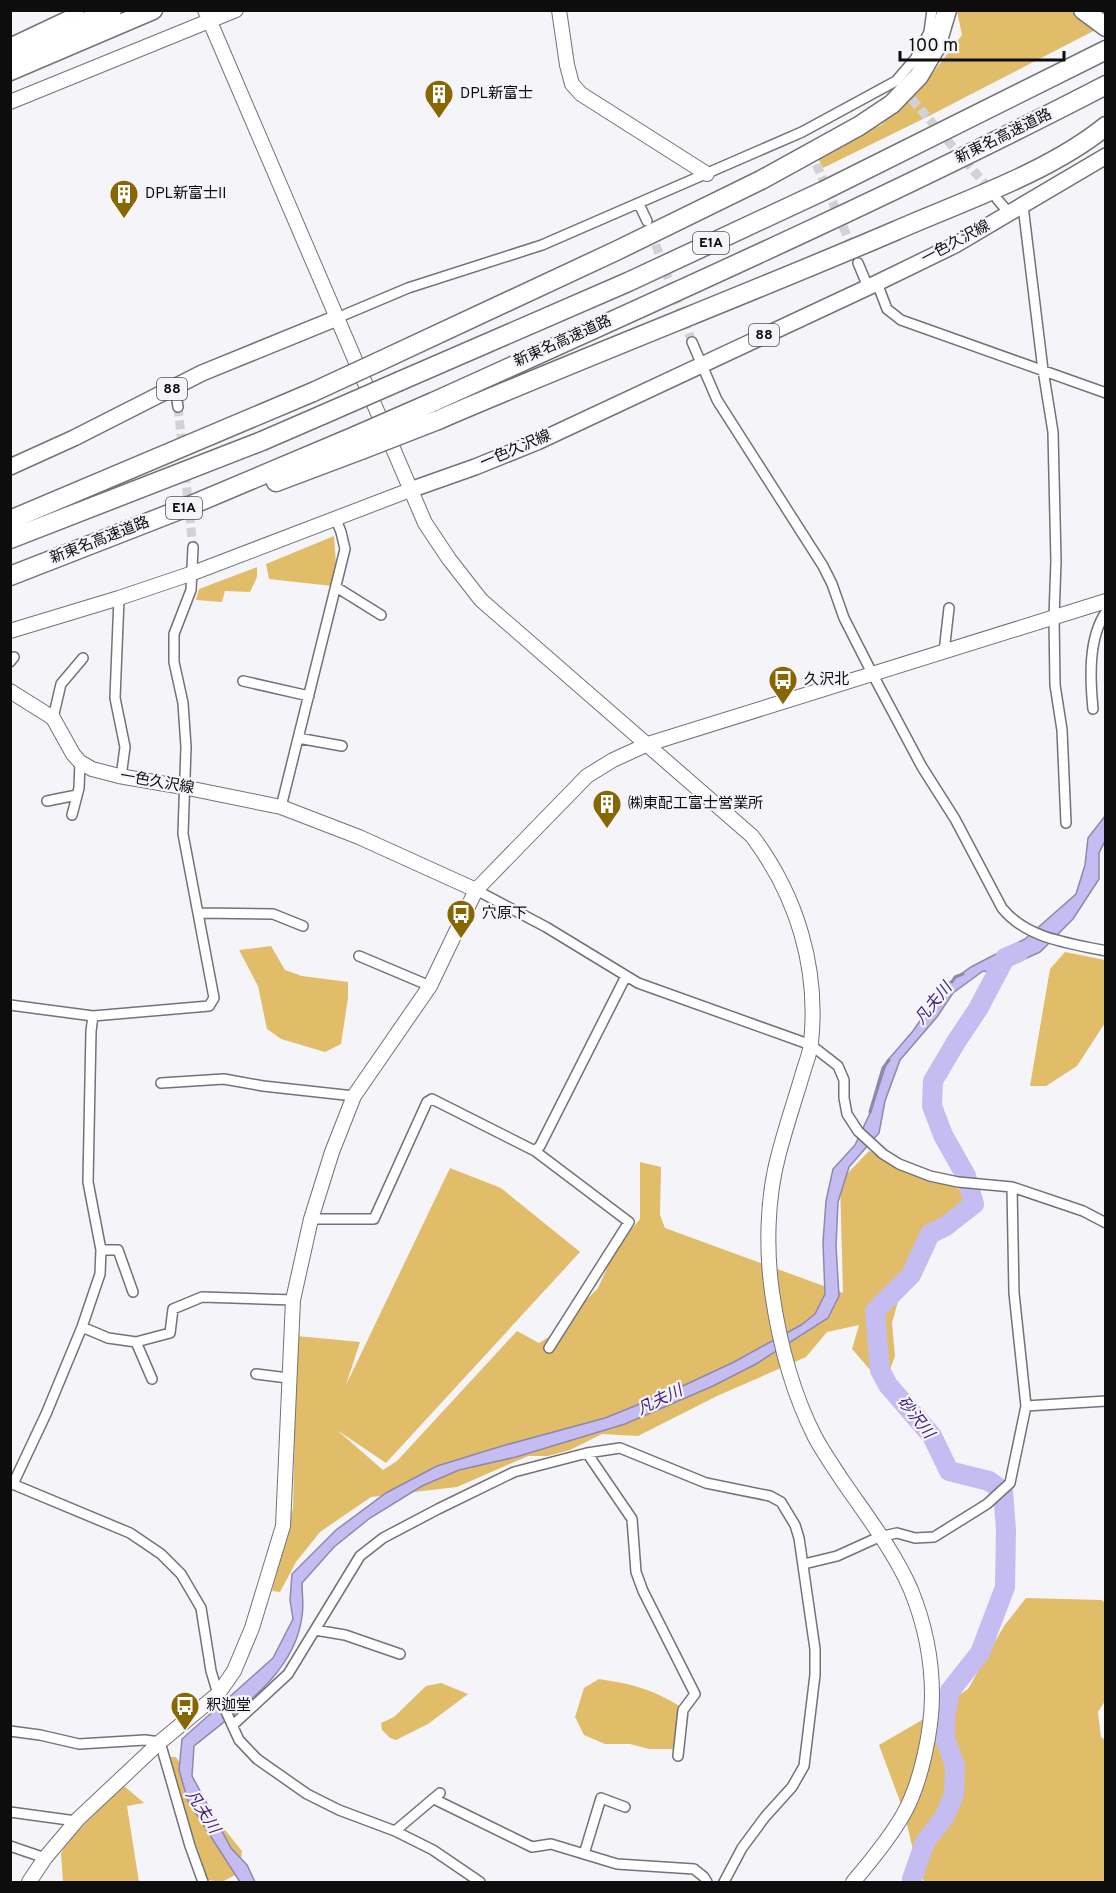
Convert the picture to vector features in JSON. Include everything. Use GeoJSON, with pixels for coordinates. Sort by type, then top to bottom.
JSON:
{"type":"FeatureCollection","features":[{"type":"Feature","properties":{"kind":"highway"},"geometry":{"type":"LineString","coordinates":[[10,57],[112,10]]}},
{"type":"Feature","properties":{"kind":"highway"},"geometry":{"type":"LineString","coordinates":[[10,70],[153,10]]}},
{"type":"Feature","properties":{"kind":"highway"},"geometry":{"type":"LineString","coordinates":[[10,519],[313,392],[761,180],[859,126],[892,104],[919,76],[936,47],[947,10]]}},
{"type":"Feature","properties":{"kind":"highway"},"geometry":{"type":"LineString","coordinates":[[1083,10],[1106,27]]}},
{"type":"Feature","properties":{"kind":"highway","name":"新東名高速道路"},"geometry":{"type":"LineString","coordinates":[[10,539],[262,441],[627,282],[812,196],[1106,50]]}},
{"type":"Feature","properties":{"kind":"highway","name":"新東名高速道路"},"geometry":{"type":"LineString","coordinates":[[10,576],[358,443],[432,402],[642,307],[1030,125],[1106,86]]}},
{"type":"Feature","properties":{"kind":"highway"},"geometry":{"type":"LineString","coordinates":[[358,443],[438,420],[560,368],[780,280],[1020,177],[1067,154],[1106,126]]}},
{"type":"Feature","properties":{"kind":"main road","name":"一色久沢線"},"geometry":{"type":"LineString","coordinates":[[410,490],[537,442],[872,285],[955,245],[1106,156]]}},
{"type":"Feature","properties":{"kind":"main road","name":"88"},"geometry":{"type":"LineString","coordinates":[[10,467],[202,373],[337,318]]}},
{"type":"Feature","properties":{"kind":"street"},"geometry":{"type":"LineString","coordinates":[[10,43],[80,10]]}},
{"type":"Feature","properties":{"kind":"street"},"geometry":{"type":"LineString","coordinates":[[10,102],[208,16],[236,10]]}},
{"type":"Feature","properties":{"kind":"street"},"geometry":{"type":"LineString","coordinates":[[559,10],[567,65],[572,84],[581,94],[707,174]]}},
{"type":"Feature","properties":{"kind":"street"},"geometry":{"type":"LineString","coordinates":[[337,318],[408,288],[542,244],[804,135],[898,83],[915,59],[929,32],[932,10]]}},
{"type":"Feature","properties":{"kind":"street"},"geometry":{"type":"LineString","coordinates":[[208,16],[425,523],[481,600],[752,836],[771,861],[799,922],[811,983],[811,1045],[772,1184],[769,1252],[771,1287],[783,1353],[815,1438],[910,1589],[920,1616],[928,1651],[932,1695],[929,1732],[921,1769],[904,1812],[878,1853],[853,1882]]}},
{"type":"Feature","properties":{"kind":"street"},"geometry":{"type":"LineString","coordinates":[[997,199],[1017,210],[1053,432],[1056,561],[1055,685],[1062,730],[1066,823]]}},
{"type":"Feature","properties":{"kind":"street"},"geometry":{"type":"LineString","coordinates":[[639,204],[647,222]]}},
{"type":"Feature","properties":{"kind":"street"},"geometry":{"type":"LineString","coordinates":[[858,263],[887,309],[901,320],[1106,393]]}},
{"type":"Feature","properties":{"kind":"street"},"geometry":{"type":"LineString","coordinates":[[692,342],[717,400],[735,432],[823,566],[844,618],[873,675],[922,767],[956,819],[1002,908],[1011,920],[1031,931],[1052,939],[1106,951]]}},
{"type":"Feature","properties":{"kind":"street"},"geometry":{"type":"LineString","coordinates":[[175,387],[178,407]]}},
{"type":"Feature","properties":{"kind":"street"},"geometry":{"type":"LineString","coordinates":[[10,632],[193,573],[410,490]]}},
{"type":"Feature","properties":{"kind":"street"},"geometry":{"type":"LineString","coordinates":[[281,807],[345,549],[335,518]]}},
{"type":"Feature","properties":{"kind":"street"},"geometry":{"type":"LineString","coordinates":[[10,1005],[93,1016],[209,1006],[214,999],[200,913],[183,834],[186,747],[183,703],[174,662],[174,634],[188,600],[193,573],[193,547]]}},
{"type":"Feature","properties":{"kind":"street"},"geometry":{"type":"LineString","coordinates":[[336,587],[381,615]]}},
{"type":"Feature","properties":{"kind":"street"},"geometry":{"type":"LineString","coordinates":[[119,598],[115,698],[125,747],[121,777]]}},
{"type":"Feature","properties":{"kind":"street"},"geometry":{"type":"LineString","coordinates":[[29,1882],[45,1858],[76,1821],[160,1742],[218,1694],[234,1671],[252,1628],[283,1526],[293,1300],[311,1219],[337,1136],[354,1096],[430,986],[476,890],[588,776],[613,760],[648,744],[1106,601]]}},
{"type":"Feature","properties":{"kind":"street"},"geometry":{"type":"LineString","coordinates":[[944,652],[949,608]]}},
{"type":"Feature","properties":{"kind":"street"},"geometry":{"type":"LineString","coordinates":[[1093,709],[1091,684],[1093,652],[1098,626],[1106,612]]}},
{"type":"Feature","properties":{"kind":"street"},"geometry":{"type":"LineString","coordinates":[[53,718],[62,684],[83,658]]}},
{"type":"Feature","properties":{"kind":"street"},"geometry":{"type":"LineString","coordinates":[[243,681],[309,696]]}},
{"type":"Feature","properties":{"kind":"street"},"geometry":{"type":"LineString","coordinates":[[10,691],[53,718],[80,762],[77,795],[72,815]]}},
{"type":"Feature","properties":{"kind":"street"},"geometry":{"type":"LineString","coordinates":[[298,738],[342,746]]}},
{"type":"Feature","properties":{"kind":"street","name":"一色久沢線"},"geometry":{"type":"LineString","coordinates":[[80,762],[92,769],[121,777],[281,807],[359,837],[476,890]]}},
{"type":"Feature","properties":{"kind":"street"},"geometry":{"type":"LineString","coordinates":[[47,801],[77,795]]}},
{"type":"Feature","properties":{"kind":"street"},"geometry":{"type":"LineString","coordinates":[[476,890],[546,927],[638,983],[811,1045],[838,1066],[844,1080],[844,1098],[848,1114],[858,1131],[883,1154],[899,1164],[930,1176],[958,1182],[1012,1187],[1083,1211],[1106,1223]]}},
{"type":"Feature","properties":{"kind":"street"},"geometry":{"type":"LineString","coordinates":[[200,913],[273,914],[303,926]]}},
{"type":"Feature","properties":{"kind":"street"},"geometry":{"type":"LineString","coordinates":[[359,956],[430,986]]}},
{"type":"Feature","properties":{"kind":"street"},"geometry":{"type":"LineString","coordinates":[[535,1151],[540,1146],[626,976]]}},
{"type":"Feature","properties":{"kind":"street"},"geometry":{"type":"LineString","coordinates":[[93,1016],[90,1042],[88,1182],[101,1250],[100,1274],[82,1327],[46,1414],[12,1483],[130,1533],[161,1554],[181,1574],[201,1608],[218,1694],[239,1740],[257,1759],[307,1794],[339,1810],[395,1830],[433,1850],[480,1882]]}},
{"type":"Feature","properties":{"kind":"street"},"geometry":{"type":"LineString","coordinates":[[160,1083],[224,1079],[263,1086],[354,1096]]}},
{"type":"Feature","properties":{"kind":"street"},"geometry":{"type":"LineString","coordinates":[[311,1219],[374,1219],[427,1102],[432,1099],[535,1151],[629,1222],[549,1348]]}},
{"type":"Feature","properties":{"kind":"street"},"geometry":{"type":"LineString","coordinates":[[804,1564],[837,1556],[879,1537],[897,1533],[915,1538],[934,1538],[996,1498],[1010,1482],[1026,1406],[1014,1293],[1012,1187]]}},
{"type":"Feature","properties":{"kind":"street"},"geometry":{"type":"LineString","coordinates":[[101,1250],[118,1250],[133,1292]]}},
{"type":"Feature","properties":{"kind":"street"},"geometry":{"type":"LineString","coordinates":[[82,1327],[108,1338],[136,1342],[170,1333],[173,1309],[202,1297],[293,1300]]}},
{"type":"Feature","properties":{"kind":"street"},"geometry":{"type":"LineString","coordinates":[[136,1342],[153,1379]]}},
{"type":"Feature","properties":{"kind":"street"},"geometry":{"type":"LineString","coordinates":[[256,1374],[288,1378]]}},
{"type":"Feature","properties":{"kind":"street"},"geometry":{"type":"LineString","coordinates":[[1026,1406],[1106,1401]]}},
{"type":"Feature","properties":{"kind":"street"},"geometry":{"type":"LineString","coordinates":[[233,1725],[288,1674],[360,1556],[383,1538],[514,1472],[587,1453],[620,1448],[706,1483],[770,1496],[781,1502],[795,1525],[804,1564],[815,1649],[815,1675],[804,1766],[792,1787],[765,1817],[742,1848],[724,1882]]}},
{"type":"Feature","properties":{"kind":"street"},"geometry":{"type":"LineString","coordinates":[[587,1453],[632,1519],[636,1572],[643,1591],[695,1694],[683,1710],[678,1756]]}},
{"type":"Feature","properties":{"kind":"street"},"geometry":{"type":"LineString","coordinates":[[315,1630],[345,1635],[400,1654]]}},
{"type":"Feature","properties":{"kind":"street"},"geometry":{"type":"LineString","coordinates":[[10,1731],[79,1744],[146,1740],[160,1742]]}},
{"type":"Feature","properties":{"kind":"street"},"geometry":{"type":"LineString","coordinates":[[160,1742],[190,1846],[203,1882]]}},
{"type":"Feature","properties":{"kind":"street"},"geometry":{"type":"LineString","coordinates":[[395,1830],[437,1796],[532,1846],[551,1844],[617,1864],[694,1869],[707,1882]]}},
{"type":"Feature","properties":{"kind":"street"},"geometry":{"type":"LineString","coordinates":[[584,1854],[601,1798],[625,1807]]}},
{"type":"Feature","properties":{"kind":"street"},"geometry":{"type":"LineString","coordinates":[[10,1812],[76,1821]]}},
{"type":"Feature","properties":{"kind":"street"},"geometry":{"type":"LineString","coordinates":[[10,1846],[45,1858]]}},
{"type":"Feature","properties":{"kind":"shaded area"},"geometry":{"type":"Polygon","coordinates":[[[957,11],[1105,11],[1105,25],[823,168],[816,154],[881,125],[931,75],[962,35],[957,11]]]}},
{"type":"Feature","properties":{"kind":"shaded area"},"geometry":{"type":"Polygon","coordinates":[[[334,536],[336,565],[332,586],[269,579],[266,564],[334,536]]]}},
{"type":"Feature","properties":{"kind":"shaded area"},"geometry":{"type":"Polygon","coordinates":[[[257,567],[257,577],[250,592],[225,591],[222,602],[196,600],[199,589],[257,567]]]}},
{"type":"Feature","properties":{"kind":"shaded area"},"geometry":{"type":"Polygon","coordinates":[[[271,946],[285,970],[302,976],[348,982],[341,1044],[325,1052],[281,1039],[267,1029],[258,986],[239,950],[271,946]]]}},
{"type":"Feature","properties":{"kind":"shaded area"},"geometry":{"type":"Polygon","coordinates":[[[1065,952],[1105,960],[1105,1023],[1077,1066],[1046,1086],[1030,1086],[1050,969],[1065,952]]]}},
{"type":"Feature","properties":{"kind":"shaded area"},"geometry":{"type":"Polygon","coordinates":[[[869,1151],[968,1193],[967,1213],[939,1221],[916,1256],[904,1280],[892,1323],[895,1356],[884,1386],[852,1349],[859,1325],[827,1332],[806,1357],[717,1396],[638,1436],[602,1434],[570,1450],[548,1456],[528,1456],[457,1487],[371,1497],[320,1532],[296,1562],[280,1592],[272,1591],[293,1508],[297,1336],[360,1342],[346,1385],[450,1168],[501,1188],[580,1252],[386,1463],[337,1430],[383,1470],[397,1461],[517,1331],[539,1343],[552,1335],[598,1288],[616,1248],[640,1219],[640,1162],[661,1167],[660,1215],[665,1228],[843,1293],[840,1181],[869,1151]]]}},
{"type":"Feature","properties":{"kind":"shaded area"},"geometry":{"type":"Polygon","coordinates":[[[1026,1598],[1102,1600],[1105,1603],[1105,1701],[1098,1712],[1101,1737],[1106,1741],[1106,1882],[924,1882],[904,1812],[879,1745],[968,1689],[1004,1626],[1026,1598]]]}},
{"type":"Feature","properties":{"kind":"shaded area"},"geometry":{"type":"Polygon","coordinates":[[[599,1679],[642,1688],[681,1707],[675,1749],[649,1749],[630,1744],[605,1744],[584,1735],[575,1717],[584,1688],[599,1679]]]}},
{"type":"Feature","properties":{"kind":"shaded area"},"geometry":{"type":"Polygon","coordinates":[[[441,1683],[468,1694],[428,1724],[396,1740],[390,1738],[382,1730],[381,1723],[394,1717],[426,1686],[441,1683]]]}},
{"type":"Feature","properties":{"kind":"shaded area"},"geometry":{"type":"Polygon","coordinates":[[[170,1757],[176,1757],[217,1820],[242,1851],[239,1873],[222,1882],[208,1880],[177,1788],[170,1757]]]}},
{"type":"Feature","properties":{"kind":"shaded area"},"geometry":{"type":"Polygon","coordinates":[[[123,1785],[144,1803],[127,1806],[139,1882],[63,1882],[61,1854],[66,1843],[123,1785]]]}},
{"type":"Feature","properties":{"kind":"water"},"geometry":{"type":"Polygon","coordinates":[[[1105,816],[1105,841],[1099,853],[1099,879],[1073,919],[1040,952],[1007,967],[988,972],[983,971],[953,993],[937,1017],[900,1060],[885,1101],[879,1133],[849,1167],[838,1202],[836,1246],[839,1296],[828,1318],[756,1364],[713,1386],[625,1424],[516,1457],[459,1470],[422,1486],[370,1518],[334,1547],[302,1583],[302,1616],[297,1637],[288,1656],[261,1690],[194,1746],[192,1776],[231,1848],[247,1865],[255,1882],[240,1882],[188,1801],[179,1770],[182,1739],[273,1658],[293,1619],[290,1600],[292,1574],[336,1530],[386,1493],[437,1466],[605,1418],[672,1391],[734,1362],[801,1325],[815,1314],[825,1294],[823,1242],[826,1201],[833,1169],[855,1145],[871,1111],[887,1061],[913,1031],[943,987],[971,967],[1025,939],[1076,894],[1085,865],[1088,838],[1105,816]]]}},
{"type":"Feature","properties":{"kind":"waterway","name":"砂沢川"},"geometry":{"type":"LineString","coordinates":[[912,1882],[925,1842],[945,1816],[954,1794],[955,1766],[945,1738],[945,1718],[950,1691],[980,1653],[1005,1587],[1006,1530],[1003,1491],[989,1481],[949,1471],[932,1436],[888,1385],[880,1370],[875,1311],[911,1275],[930,1234],[946,1226],[974,1204],[966,1176],[943,1135],[932,1106],[933,1081],[978,1009],[1005,958],[1019,952]]}},
{"type":"Feature","properties":{"kind":"waterway","name":"凡夫川"},"geometry":{"type":"LineString","coordinates":[[952,982],[955,977],[963,974]]}},
{"type":"Feature","properties":{"kind":"waterway","name":"凡夫川"},"geometry":{"type":"LineString","coordinates":[[870,1112],[883,1068],[889,1060]]}},
{"type":"Feature","properties":{"kind":"tunnel"},"geometry":{"type":"LineString","coordinates":[[903,89],[992,192]]}},
{"type":"Feature","properties":{"kind":"tunnel"},"geometry":{"type":"LineString","coordinates":[[811,152],[854,252]]}},
{"type":"Feature","properties":{"kind":"tunnel"},"geometry":{"type":"LineString","coordinates":[[651,232],[692,342]]}},
{"type":"Feature","properties":{"kind":"tunnel"},"geometry":{"type":"LineString","coordinates":[[178,407],[193,547]]}},
{"type":"Feature","properties":{"kind":"place","name":"DPL新富士"},"geometry":{"type":"Point","coordinates":[439,120]}},
{"type":"Feature","properties":{"kind":"place","name":"DPL新富士II"},"geometry":{"type":"Point","coordinates":[124,220]}},
{"type":"Feature","properties":{"kind":"place","name":"久沢北"},"geometry":{"type":"Point","coordinates":[783,706]}},
{"type":"Feature","properties":{"kind":"place","name":"㈱東配工富士営業所"},"geometry":{"type":"Point","coordinates":[607,830]}},
{"type":"Feature","properties":{"kind":"place","name":"穴原下"},"geometry":{"type":"Point","coordinates":[461,940]}},
{"type":"Feature","properties":{"kind":"place","name":"釈迦堂"},"geometry":{"type":"Point","coordinates":[185,1732]}}]}
